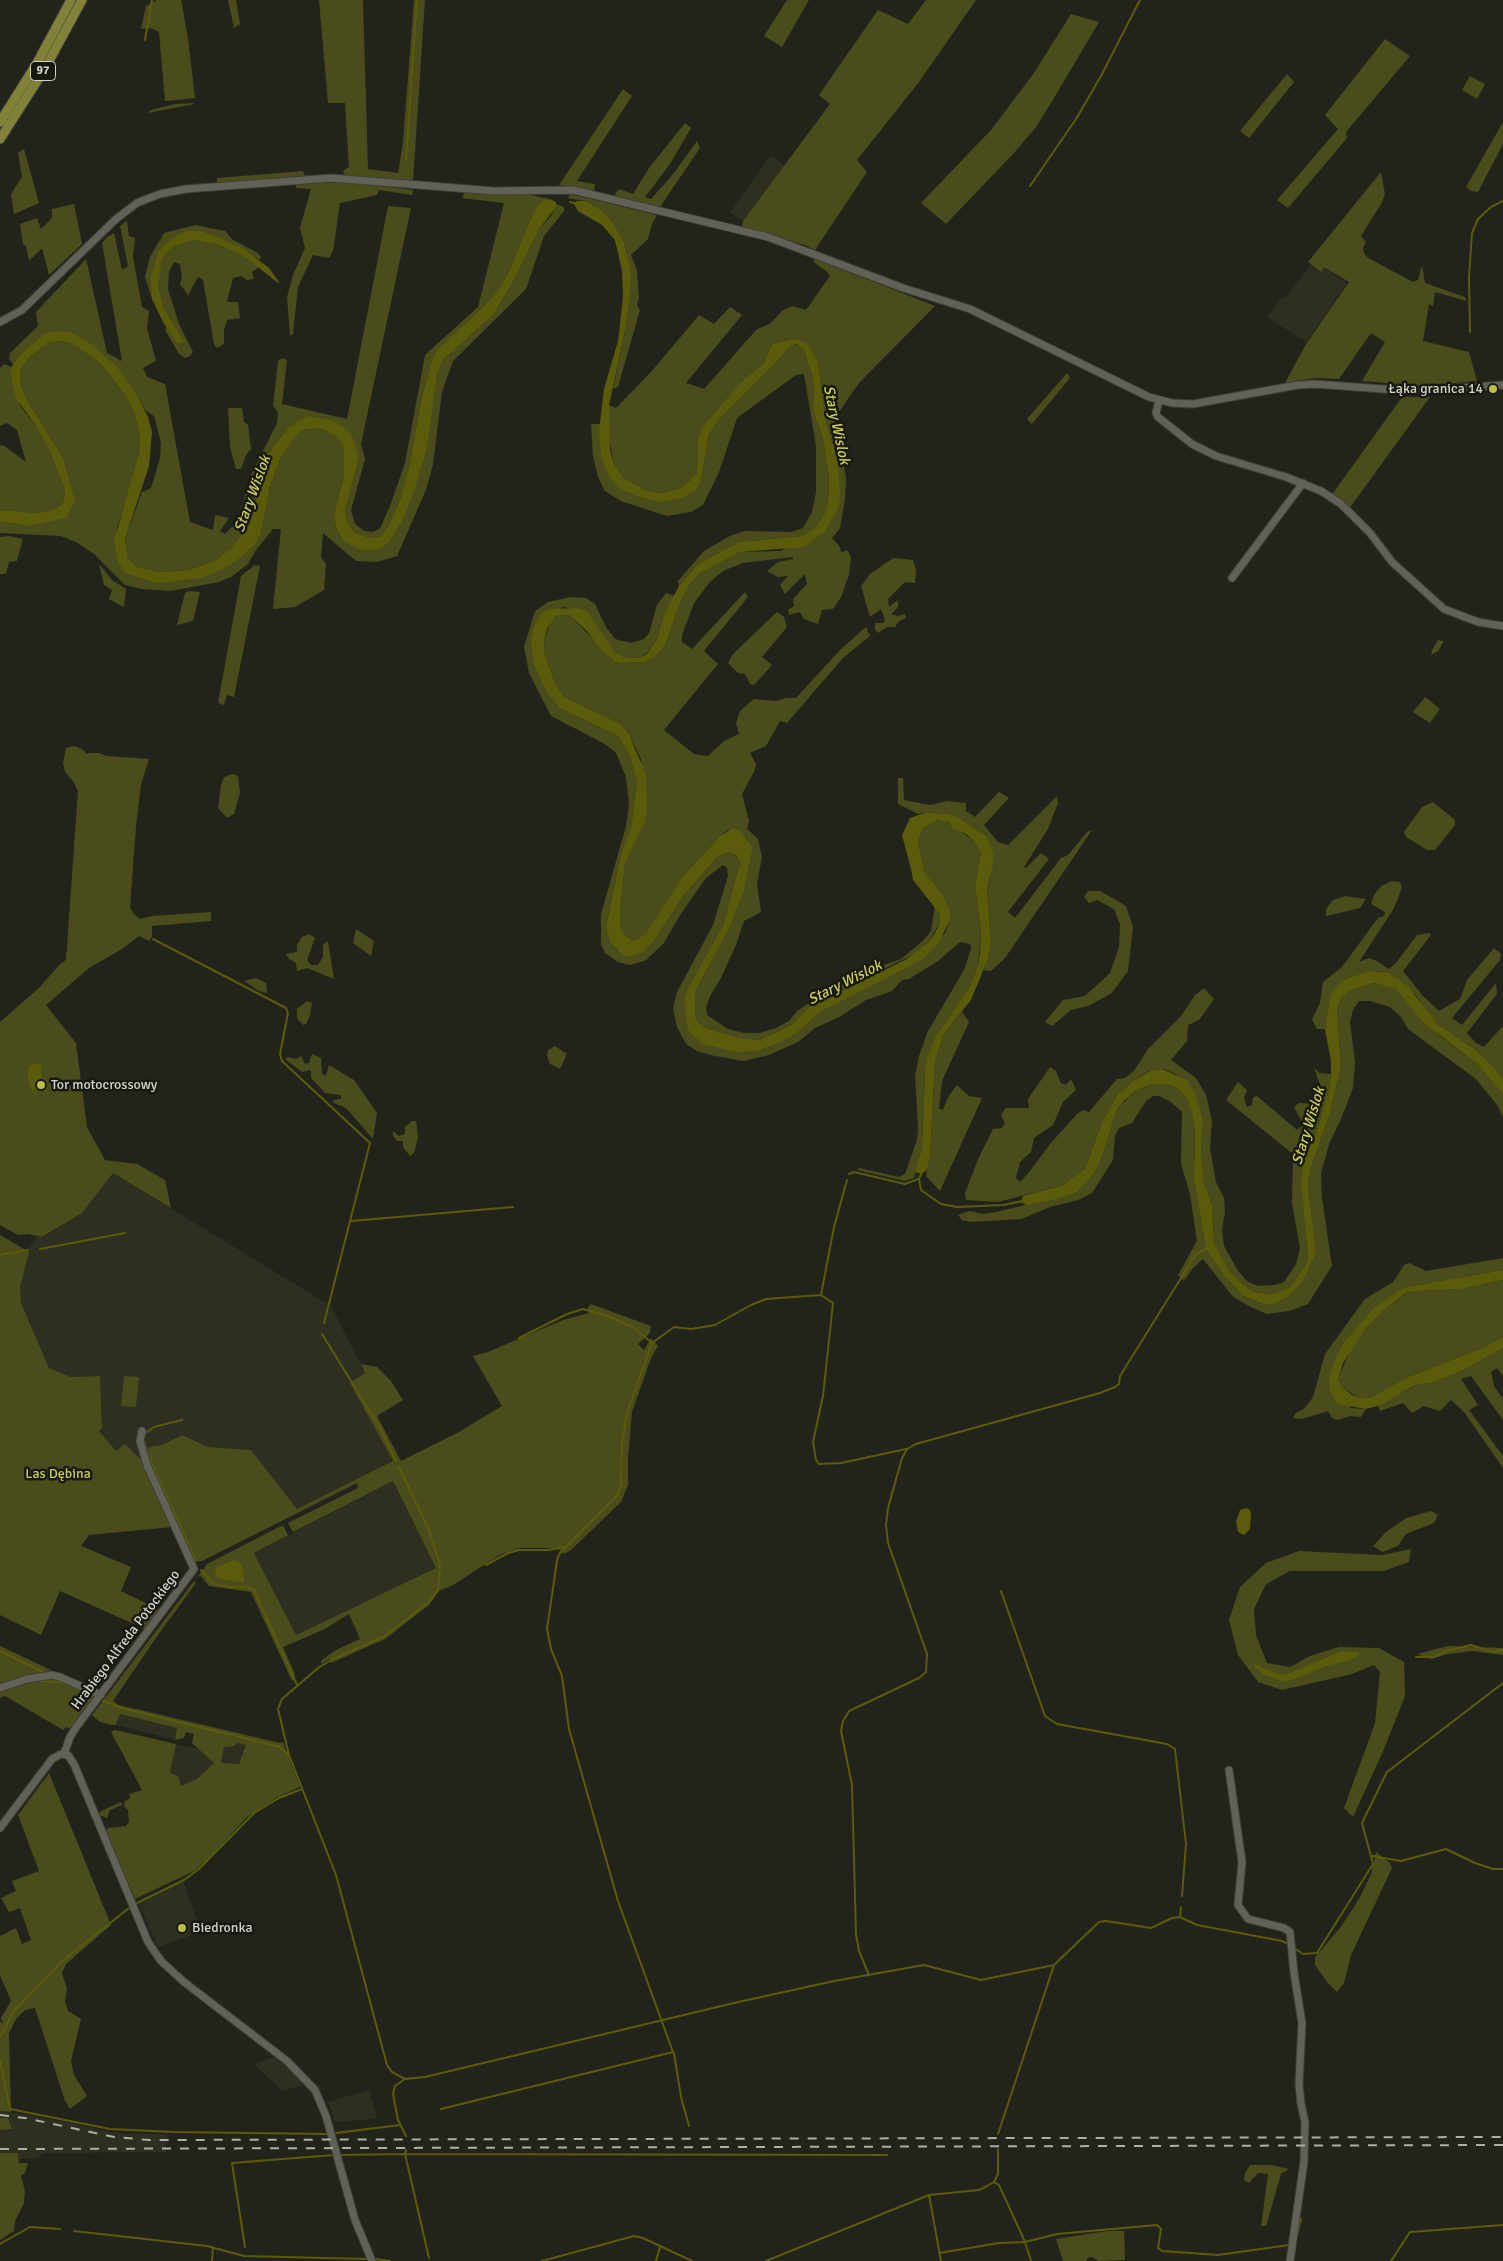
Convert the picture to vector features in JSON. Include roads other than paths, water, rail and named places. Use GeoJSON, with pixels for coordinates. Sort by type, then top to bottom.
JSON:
{"type":"FeatureCollection","features":[{"type":"Feature","properties":{"kind":"main road","name":"97"},"geometry":{"type":"LineString","coordinates":[[0,122],[36,65],[71,0]]}},
{"type":"Feature","properties":{"kind":"main road","name":"97"},"geometry":{"type":"LineString","coordinates":[[0,139],[44,70],[82,0]]}},
{"type":"Feature","properties":{"kind":"street"},"geometry":{"type":"LineString","coordinates":[[0,322],[22,310],[40,295],[127,210],[146,199],[172,191],[331,178],[494,191],[573,190],[768,237],[906,289],[970,309],[1159,400],[1172,404],[1193,404],[1298,384],[1410,391],[1503,385]]}},
{"type":"Feature","properties":{"kind":"street"},"geometry":{"type":"LineString","coordinates":[[1159,400],[1156,413],[1158,417],[1204,451],[1303,483],[1321,491],[1341,504],[1370,532],[1392,562],[1444,609],[1478,622],[1503,626]]}},
{"type":"Feature","properties":{"kind":"street"},"geometry":{"type":"LineString","coordinates":[[1232,578],[1303,483]]}},
{"type":"Feature","properties":{"kind":"street","name":"Hrabiego Alfreda Potockiego"},"geometry":{"type":"LineString","coordinates":[[0,1828],[52,1759],[64,1754],[70,1737],[194,1569],[147,1465],[140,1441],[142,1431]]}},
{"type":"Feature","properties":{"kind":"street"},"geometry":{"type":"LineString","coordinates":[[0,1688],[26,1679],[52,1675],[60,1676],[101,1694]]}},
{"type":"Feature","properties":{"kind":"street"},"geometry":{"type":"LineString","coordinates":[[64,1754],[74,1764],[148,1942],[161,1961],[184,1982],[287,2061],[315,2090],[326,2116],[355,2220],[372,2261]]}},
{"type":"Feature","properties":{"kind":"street"},"geometry":{"type":"LineString","coordinates":[[1229,1770],[1242,1862],[1238,1905],[1248,1919],[1284,1928],[1290,1932],[1302,2023],[1299,2084],[1305,2128],[1304,2162],[1290,2261]]}},
{"type":"Feature","properties":{"kind":"waterway"},"geometry":{"type":"LineString","coordinates":[[145,40],[152,0]]}},
{"type":"Feature","properties":{"kind":"waterway"},"geometry":{"type":"LineString","coordinates":[[406,160],[417,0]]}},
{"type":"Feature","properties":{"kind":"waterway"},"geometry":{"type":"LineString","coordinates":[[1030,186],[1076,119],[1101,76],[1140,0]]}},
{"type":"Feature","properties":{"kind":"waterway"},"geometry":{"type":"LineString","coordinates":[[1470,332],[1469,277],[1472,233],[1478,219],[1491,207],[1503,201]]}},
{"type":"Feature","properties":{"kind":"waterway","name":"Stary Wislok"},"geometry":{"type":"LineString","coordinates":[[570,202],[577,204]]}},
{"type":"Feature","properties":{"kind":"waterway"},"geometry":{"type":"LineString","coordinates":[[153,939],[286,1008],[288,1013],[280,1054],[282,1061],[370,1143],[324,1323]]}},
{"type":"Feature","properties":{"kind":"waterway"},"geometry":{"type":"LineString","coordinates":[[849,1174],[854,1172],[905,1184],[918,1179]]}},
{"type":"Feature","properties":{"kind":"waterway","name":"Stary Wislok"},"geometry":{"type":"LineString","coordinates":[[922,1172],[919,1179],[921,1190],[941,1204],[957,1207],[1003,1205],[1023,1201]]}},
{"type":"Feature","properties":{"kind":"waterway"},"geometry":{"type":"LineString","coordinates":[[441,2109],[673,2052],[618,1901],[569,1729],[562,1676],[551,1649],[547,1629],[557,1561],[559,1554],[618,1495],[621,1483],[622,1441],[628,1410],[652,1343],[674,1327],[691,1329],[715,1325],[766,1299],[821,1295],[834,1227],[847,1180]]}},
{"type":"Feature","properties":{"kind":"waterway"},"geometry":{"type":"LineString","coordinates":[[351,1221],[513,1207]]}},
{"type":"Feature","properties":{"kind":"waterway"},"geometry":{"type":"LineString","coordinates":[[40,1249],[125,1233]]}},
{"type":"Feature","properties":{"kind":"waterway"},"geometry":{"type":"LineString","coordinates":[[869,1975],[859,1951],[856,1934],[852,1785],[841,1731],[843,1721],[849,1711],[919,1678],[926,1672],[927,1654],[888,1543],[886,1525],[888,1508],[902,1458],[907,1449],[916,1444],[1100,1393],[1115,1387],[1119,1384],[1120,1376],[1196,1254],[1208,1248]]}},
{"type":"Feature","properties":{"kind":"waterway"},"geometry":{"type":"LineString","coordinates":[[0,1255],[28,1250]]}},
{"type":"Feature","properties":{"kind":"waterway"},"geometry":{"type":"LineString","coordinates":[[821,1295],[833,1303],[823,1396],[813,1442],[816,1460],[819,1464],[841,1463],[906,1449]]}},
{"type":"Feature","properties":{"kind":"waterway"},"geometry":{"type":"LineString","coordinates":[[519,1338],[567,1314],[583,1309],[608,1316],[634,1328],[652,1343]]}},
{"type":"Feature","properties":{"kind":"waterway"},"geometry":{"type":"LineString","coordinates":[[322,1334],[380,1428],[396,1461]]}},
{"type":"Feature","properties":{"kind":"waterway"},"geometry":{"type":"LineString","coordinates":[[182,1420],[154,1427],[144,1434],[144,1440],[148,1455],[196,1561]]}},
{"type":"Feature","properties":{"kind":"waterway"},"geometry":{"type":"LineString","coordinates":[[399,1467],[429,1530],[440,1565],[438,1590],[430,1601],[385,1636],[333,1659],[318,1668],[282,1699],[278,1709],[289,1755],[336,1875],[387,2065],[392,2072],[405,2079]]}},
{"type":"Feature","properties":{"kind":"waterway"},"geometry":{"type":"LineString","coordinates":[[486,1565],[508,1553],[519,1550],[548,1550],[565,1547]]}},
{"type":"Feature","properties":{"kind":"waterway"},"geometry":{"type":"LineString","coordinates":[[201,1570],[212,1583],[229,1587],[248,1587],[254,1590],[297,1685]]}},
{"type":"Feature","properties":{"kind":"waterway"},"geometry":{"type":"LineString","coordinates":[[1001,1591],[1045,1716],[1057,1724],[1167,1744],[1175,1749],[1186,1844],[1182,1896]]}},
{"type":"Feature","properties":{"kind":"waterway"},"geometry":{"type":"LineString","coordinates":[[1416,1657],[1434,1657],[1446,1651],[1471,1645],[1493,1652],[1503,1650]]}},
{"type":"Feature","properties":{"kind":"waterway"},"geometry":{"type":"LineString","coordinates":[[0,1651],[45,1673]]}},
{"type":"Feature","properties":{"kind":"waterway"},"geometry":{"type":"LineString","coordinates":[[38,1681],[62,1682],[93,1695]]}},
{"type":"Feature","properties":{"kind":"waterway"},"geometry":{"type":"LineString","coordinates":[[1294,1948],[1303,1954],[1317,1953],[1373,1864],[1362,1823],[1387,1772],[1503,1683]]}},
{"type":"Feature","properties":{"kind":"waterway"},"geometry":{"type":"LineString","coordinates":[[103,1701],[122,1708],[280,1747],[289,1755]]}},
{"type":"Feature","properties":{"kind":"waterway"},"geometry":{"type":"LineString","coordinates":[[137,1903],[184,1880],[199,1869],[254,1813],[279,1798],[302,1789]]}},
{"type":"Feature","properties":{"kind":"waterway"},"geometry":{"type":"LineString","coordinates":[[1372,1856],[1401,1861],[1446,1849],[1475,1863],[1493,1869],[1503,1869]]}},
{"type":"Feature","properties":{"kind":"waterway"},"geometry":{"type":"LineString","coordinates":[[1180,1917],[1181,1907]]}},
{"type":"Feature","properties":{"kind":"waterway"},"geometry":{"type":"LineString","coordinates":[[0,2037],[14,2011],[61,1962],[129,1908]]}},
{"type":"Feature","properties":{"kind":"waterway"},"geometry":{"type":"LineString","coordinates":[[998,2134],[1054,1965],[1099,1922],[1106,1921],[1151,1928],[1172,1918],[1180,1917],[1197,1925],[1282,1941],[1288,1944]]}},
{"type":"Feature","properties":{"kind":"waterway"},"geometry":{"type":"LineString","coordinates":[[406,2136],[398,2120],[393,2094],[395,2086],[405,2079],[425,2077],[834,1981],[924,1965],[981,1980],[1054,1965]]}},
{"type":"Feature","properties":{"kind":"waterway"},"geometry":{"type":"LineString","coordinates":[[674,2053],[681,2097],[689,2126]]}},
{"type":"Feature","properties":{"kind":"waterway"},"geometry":{"type":"LineString","coordinates":[[0,2061],[10,2109],[110,2129],[174,2132],[326,2134]]}},
{"type":"Feature","properties":{"kind":"waterway"},"geometry":{"type":"LineString","coordinates":[[336,2133],[400,2125]]}},
{"type":"Feature","properties":{"kind":"waterway"},"geometry":{"type":"LineString","coordinates":[[766,2261],[929,2195],[979,2190],[994,2182],[998,2174],[998,2149]]}},
{"type":"Feature","properties":{"kind":"waterway"},"geometry":{"type":"LineString","coordinates":[[339,2155],[405,2154],[406,2150]]}},
{"type":"Feature","properties":{"kind":"waterway"},"geometry":{"type":"LineString","coordinates":[[429,2258],[405,2154],[887,2155]]}},
{"type":"Feature","properties":{"kind":"waterway"},"geometry":{"type":"LineString","coordinates":[[245,2247],[232,2163],[334,2155]]}},
{"type":"Feature","properties":{"kind":"waterway"},"geometry":{"type":"LineString","coordinates":[[994,2182],[999,2185],[1025,2242],[1031,2261]]}},
{"type":"Feature","properties":{"kind":"waterway"},"geometry":{"type":"LineString","coordinates":[[929,2195],[941,2261]]}},
{"type":"Feature","properties":{"kind":"waterway"},"geometry":{"type":"LineString","coordinates":[[1295,2244],[1301,2219]]}},
{"type":"Feature","properties":{"kind":"waterway"},"geometry":{"type":"LineString","coordinates":[[939,2253],[999,2243],[1025,2242],[1057,2234],[1157,2225],[1161,2229],[1158,2248],[1162,2251],[1218,2255],[1289,2245]]}},
{"type":"Feature","properties":{"kind":"waterway"},"geometry":{"type":"LineString","coordinates":[[1391,2261],[1410,2232],[1503,2225]]}},
{"type":"Feature","properties":{"kind":"waterway"},"geometry":{"type":"LineString","coordinates":[[0,2244],[30,2227],[60,2229]]}},
{"type":"Feature","properties":{"kind":"waterway"},"geometry":{"type":"LineString","coordinates":[[74,2231],[207,2246],[244,2256],[368,2259]]}},
{"type":"Feature","properties":{"kind":"waterway"},"geometry":{"type":"LineString","coordinates":[[542,2261],[634,2236],[643,2238],[692,2261]]}},
{"type":"Feature","properties":{"kind":"waterway"},"geometry":{"type":"LineString","coordinates":[[212,2261],[213,2247]]}},
{"type":"Feature","properties":{"kind":"waterway"},"geometry":{"type":"LineString","coordinates":[[656,2261],[660,2247]]}},
{"type":"Feature","properties":{"kind":"waterway"},"geometry":{"type":"LineString","coordinates":[[376,2259],[390,2261]]}},
{"type":"Feature","properties":{"kind":"railway"},"geometry":{"type":"LineString","coordinates":[[0,2115],[25,2118],[114,2137],[149,2140],[1503,2137]]}},
{"type":"Feature","properties":{"kind":"railway"},"geometry":{"type":"LineString","coordinates":[[0,2149],[1503,2145]]}},
{"type":"Feature","properties":{"kind":"place","name":"Łąka granica 14"},"geometry":{"type":"Point","coordinates":[1493,389]}},
{"type":"Feature","properties":{"kind":"place","name":"Tor motocrossowy"},"geometry":{"type":"Point","coordinates":[41,1085]}},
{"type":"Feature","properties":{"kind":"place","name":"Biedronka"},"geometry":{"type":"Point","coordinates":[182,1928]}},
{"type":"Feature","properties":{"kind":"park label","name":"Las Dębina"},"geometry":{"type":"Point","coordinates":[58,1474]}}]}
